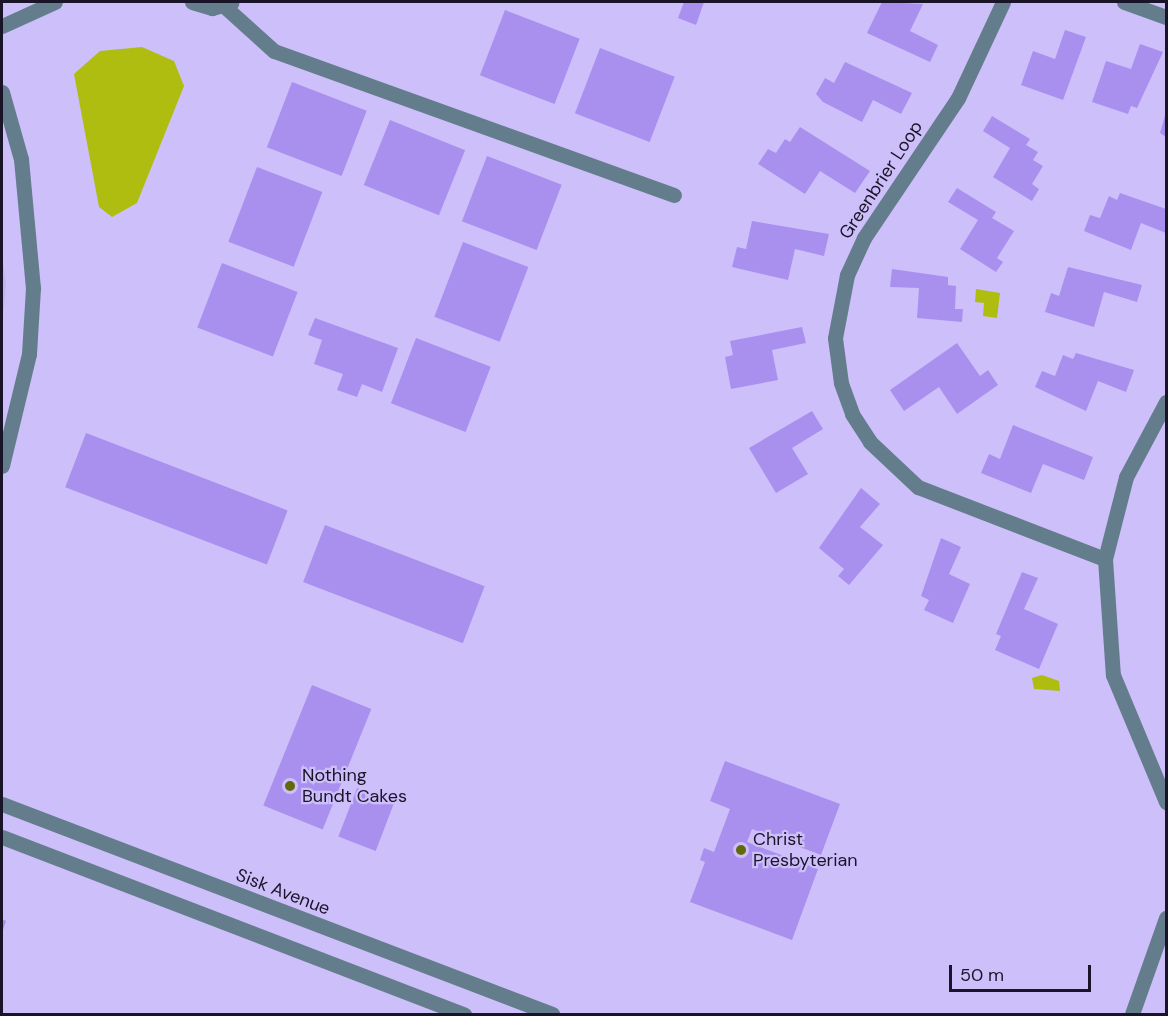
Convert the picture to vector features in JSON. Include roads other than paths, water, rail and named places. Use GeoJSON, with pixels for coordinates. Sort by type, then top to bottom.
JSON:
{"type":"FeatureCollection","features":[{"type":"Feature","properties":{"kind":"street"},"geometry":{"type":"LineString","coordinates":[[2,26],[55,2]]}},
{"type":"Feature","properties":{"kind":"street"},"geometry":{"type":"LineString","coordinates":[[192,2],[229,4],[274,51],[674,195]]}},
{"type":"Feature","properties":{"kind":"street","name":"Greenbrier Loop"},"geometry":{"type":"LineString","coordinates":[[1003,2],[958,98],[864,238],[847,275],[835,338],[841,383],[852,414],[870,442],[918,488],[1106,560]]}},
{"type":"Feature","properties":{"kind":"street"},"geometry":{"type":"LineString","coordinates":[[1124,2],[1167,17]]}},
{"type":"Feature","properties":{"kind":"street"},"geometry":{"type":"LineString","coordinates":[[2,92],[21,159],[33,288],[29,354],[2,466]]}},
{"type":"Feature","properties":{"kind":"street"},"geometry":{"type":"LineString","coordinates":[[1167,402],[1126,477],[1106,560],[1113,675],[1167,802]]}},
{"type":"Feature","properties":{"kind":"street","name":"Sisk Avenue"},"geometry":{"type":"LineString","coordinates":[[2,804],[552,1014]]}},
{"type":"Feature","properties":{"kind":"street"},"geometry":{"type":"LineString","coordinates":[[2,837],[464,1014]]}},
{"type":"Feature","properties":{"kind":"street"},"geometry":{"type":"LineString","coordinates":[[1132,1014],[1167,918]]}},
{"type":"Feature","properties":{"kind":"place","name":"Nothing Bundt Cakes"},"geometry":{"type":"Point","coordinates":[290,786]}},
{"type":"Feature","properties":{"kind":"place","name":"Christ Presbyterian"},"geometry":{"type":"Point","coordinates":[741,850]}}]}
